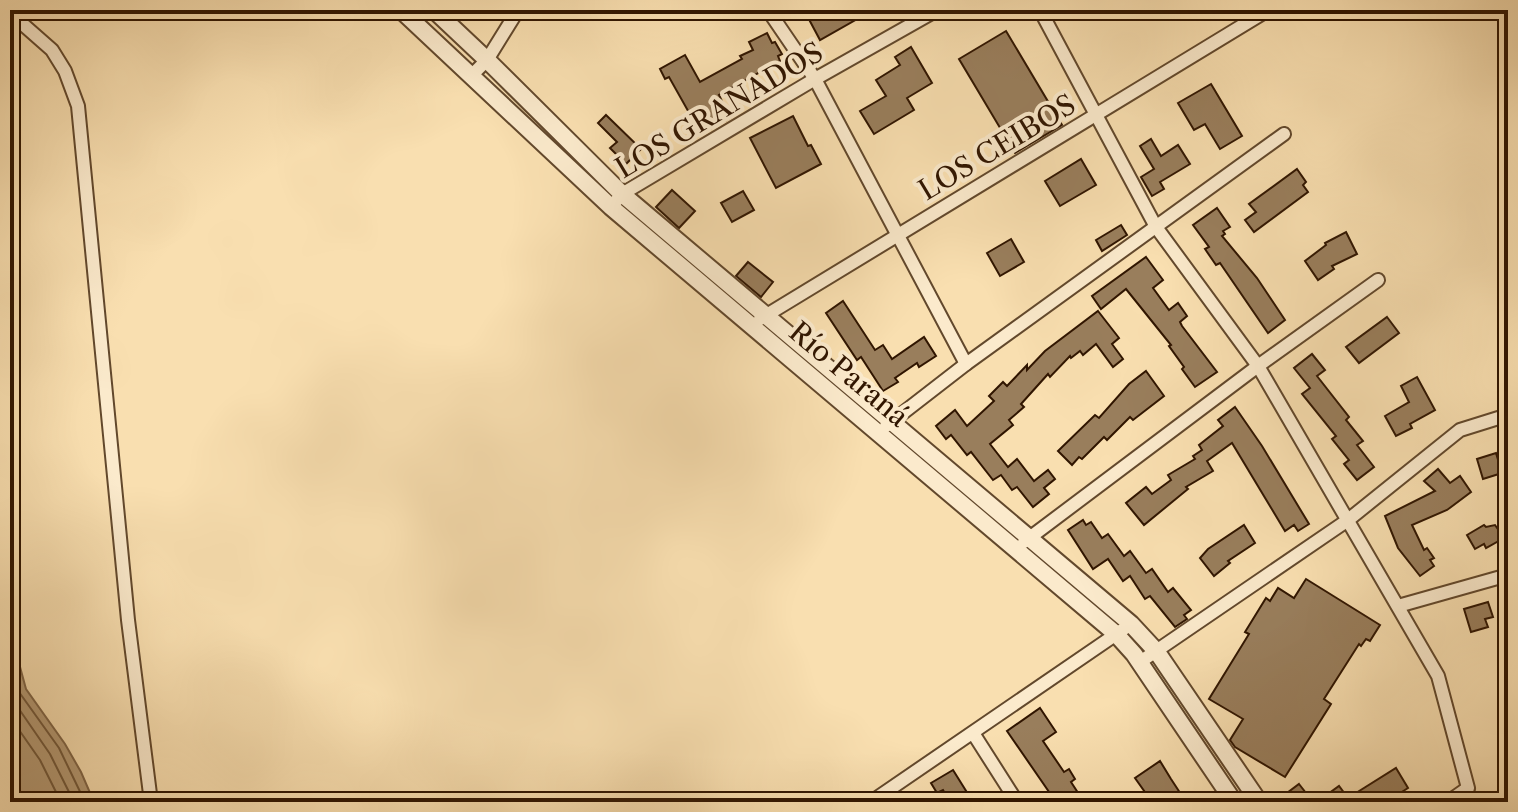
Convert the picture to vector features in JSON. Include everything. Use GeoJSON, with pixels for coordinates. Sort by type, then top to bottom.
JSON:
{"type":"FeatureCollection","features":[{"type":"Feature","properties":{"kind":"street","name":"Río Paraná"},"geometry":{"type":"LineString","coordinates":[[401,10],[471,76],[758,321],[879,433],[1116,634],[1140,662],[1234,802]]}},
{"type":"Feature","properties":{"kind":"street","name":"Río Paraná"},"geometry":{"type":"LineString","coordinates":[[434,10],[487,60],[616,200]]}},
{"type":"Feature","properties":{"kind":"street"},"geometry":{"type":"LineString","coordinates":[[471,76],[487,60],[518,10]]}},
{"type":"Feature","properties":{"kind":"street"},"geometry":{"type":"LineString","coordinates":[[768,10],[815,79],[966,364]]}},
{"type":"Feature","properties":{"kind":"street","name":"LOS GRANADOS"},"geometry":{"type":"LineString","coordinates":[[616,200],[815,79],[937,10]]}},
{"type":"Feature","properties":{"kind":"street"},"geometry":{"type":"LineString","coordinates":[[1040,10],[1156,227],[1258,366],[1438,676],[1468,788],[1448,802]]}},
{"type":"Feature","properties":{"kind":"street","name":"LOS CEIBOS"},"geometry":{"type":"LineString","coordinates":[[758,321],[1268,10]]}},
{"type":"Feature","properties":{"kind":"street"},"geometry":{"type":"LineString","coordinates":[[10,13],[52,50],[65,71],[78,106],[128,620],[151,802]]}},
{"type":"Feature","properties":{"kind":"street"},"geometry":{"type":"LineString","coordinates":[[879,433],[891,420],[966,364],[1284,134]]}},
{"type":"Feature","properties":{"kind":"street"},"geometry":{"type":"LineString","coordinates":[[1015,549],[1378,280]]}},
{"type":"Feature","properties":{"kind":"street","name":"Río Paraná"},"geometry":{"type":"LineString","coordinates":[[758,321],[891,420],[1131,624],[1157,652],[1259,802]]}},
{"type":"Feature","properties":{"kind":"street"},"geometry":{"type":"LineString","coordinates":[[1140,662],[1348,520],[1460,430],[1508,415]]}},
{"type":"Feature","properties":{"kind":"street"},"geometry":{"type":"LineString","coordinates":[[1398,606],[1508,575]]}},
{"type":"Feature","properties":{"kind":"street"},"geometry":{"type":"LineString","coordinates":[[871,802],[1131,624]]}},
{"type":"Feature","properties":{"kind":"street"},"geometry":{"type":"LineString","coordinates":[[973,733],[1017,802]]}},
{"type":"Feature","properties":{"kind":"water"},"geometry":{"type":"Polygon","coordinates":[[[10,630],[26,689],[65,744],[94,802],[10,802],[10,630]]]}},
{"type":"Feature","properties":{"kind":"building"},"geometry":{"type":"Polygon","coordinates":[[[804,10],[873,10],[820,40],[804,10]]]}},
{"type":"Feature","properties":{"kind":"building"},"geometry":{"type":"Polygon","coordinates":[[[1006,31],[1062,125],[1015,153],[959,59],[1006,31]]]}},
{"type":"Feature","properties":{"kind":"building"},"geometry":{"type":"Polygon","coordinates":[[[767,33],[782,54],[778,56],[780,61],[719,95],[730,118],[701,134],[669,77],[665,79],[660,69],[685,55],[700,82],[742,59],[740,56],[753,50],[749,42],[767,33]]]}},
{"type":"Feature","properties":{"kind":"building"},"geometry":{"type":"Polygon","coordinates":[[[911,47],[932,83],[907,98],[914,110],[874,134],[860,111],[886,96],[876,80],[900,65],[895,57],[911,47]]]}},
{"type":"Feature","properties":{"kind":"building"},"geometry":{"type":"Polygon","coordinates":[[[1211,84],[1242,136],[1220,149],[1205,124],[1194,130],[1178,103],[1211,84]]]}},
{"type":"Feature","properties":{"kind":"building"},"geometry":{"type":"Polygon","coordinates":[[[606,115],[641,149],[626,164],[610,148],[617,142],[598,123],[606,115]]]}},
{"type":"Feature","properties":{"kind":"building"},"geometry":{"type":"Polygon","coordinates":[[[793,116],[821,164],[776,188],[750,138],[793,116]]]}},
{"type":"Feature","properties":{"kind":"building"},"geometry":{"type":"Polygon","coordinates":[[[1151,139],[1161,156],[1178,145],[1190,164],[1160,182],[1164,189],[1152,196],[1141,177],[1154,169],[1140,146],[1151,139]]]}},
{"type":"Feature","properties":{"kind":"building"},"geometry":{"type":"Polygon","coordinates":[[[1081,159],[1096,185],[1060,206],[1045,181],[1081,159]]]}},
{"type":"Feature","properties":{"kind":"building"},"geometry":{"type":"Polygon","coordinates":[[[1297,169],[1306,182],[1303,185],[1308,192],[1254,232],[1245,220],[1256,212],[1249,204],[1297,169]]]}},
{"type":"Feature","properties":{"kind":"building"},"geometry":{"type":"Polygon","coordinates":[[[672,190],[695,211],[679,228],[656,207],[672,190]]]}},
{"type":"Feature","properties":{"kind":"building"},"geometry":{"type":"Polygon","coordinates":[[[743,191],[754,210],[732,222],[721,203],[743,191]]]}},
{"type":"Feature","properties":{"kind":"building"},"geometry":{"type":"Polygon","coordinates":[[[1217,208],[1230,227],[1223,231],[1225,234],[1222,236],[1257,278],[1285,320],[1268,333],[1220,263],[1216,265],[1205,249],[1209,247],[1193,225],[1217,208]]]}},
{"type":"Feature","properties":{"kind":"building"},"geometry":{"type":"Polygon","coordinates":[[[1121,225],[1127,235],[1102,251],[1096,240],[1121,225]]]}},
{"type":"Feature","properties":{"kind":"building"},"geometry":{"type":"Polygon","coordinates":[[[1346,232],[1357,254],[1332,266],[1334,269],[1318,280],[1305,261],[1325,243],[1346,232]]]}},
{"type":"Feature","properties":{"kind":"building"},"geometry":{"type":"Polygon","coordinates":[[[1011,239],[1024,262],[1000,276],[987,253],[1011,239]]]}},
{"type":"Feature","properties":{"kind":"building"},"geometry":{"type":"Polygon","coordinates":[[[1146,257],[1163,280],[1153,288],[1169,310],[1178,303],[1187,316],[1180,322],[1182,326],[1217,372],[1195,387],[1171,345],[1126,289],[1101,309],[1092,296],[1146,257]]]}},
{"type":"Feature","properties":{"kind":"building"},"geometry":{"type":"Polygon","coordinates":[[[748,262],[773,282],[761,297],[736,276],[748,262]]]}},
{"type":"Feature","properties":{"kind":"building"},"geometry":{"type":"Polygon","coordinates":[[[843,301],[875,350],[883,345],[892,359],[924,337],[936,356],[919,367],[917,363],[895,378],[898,382],[883,391],[861,357],[857,360],[826,313],[843,301]]]}},
{"type":"Feature","properties":{"kind":"building"},"geometry":{"type":"Polygon","coordinates":[[[1098,311],[1119,338],[1112,344],[1123,359],[1113,367],[1096,344],[1083,355],[1080,351],[1070,356],[1050,377],[1048,374],[1021,404],[1024,407],[1009,420],[1013,425],[990,444],[1008,467],[1017,459],[1034,481],[1048,470],[1055,479],[1044,488],[1049,494],[1033,507],[1017,487],[1012,490],[1001,475],[993,480],[971,452],[967,455],[951,435],[946,439],[936,426],[955,410],[967,426],[994,401],[989,396],[1003,382],[1007,386],[1027,365],[1027,370],[1045,351],[1098,311]]]}},
{"type":"Feature","properties":{"kind":"building"},"geometry":{"type":"Polygon","coordinates":[[[1387,317],[1399,333],[1359,363],[1346,347],[1387,317]]]}},
{"type":"Feature","properties":{"kind":"building"},"geometry":{"type":"Polygon","coordinates":[[[1312,354],[1325,370],[1317,376],[1349,417],[1346,420],[1363,441],[1357,445],[1374,467],[1357,480],[1344,464],[1349,460],[1332,439],[1336,436],[1302,394],[1310,388],[1294,368],[1312,354]]]}},
{"type":"Feature","properties":{"kind":"building"},"geometry":{"type":"Polygon","coordinates":[[[1146,371],[1164,396],[1133,420],[1130,417],[1107,440],[1104,437],[1072,465],[1058,451],[1095,415],[1099,418],[1129,384],[1146,371]]]}},
{"type":"Feature","properties":{"kind":"building"},"geometry":{"type":"Polygon","coordinates":[[[1417,377],[1435,410],[1396,436],[1385,416],[1409,402],[1401,386],[1417,377]]]}},
{"type":"Feature","properties":{"kind":"building"},"geometry":{"type":"Polygon","coordinates":[[[1235,407],[1309,524],[1298,531],[1294,525],[1285,531],[1232,443],[1207,461],[1213,471],[1186,487],[1188,489],[1144,525],[1126,503],[1146,487],[1152,494],[1171,480],[1168,475],[1195,459],[1193,456],[1202,450],[1199,445],[1223,426],[1218,420],[1235,407]]]}},
{"type":"Feature","properties":{"kind":"building"},"geometry":{"type":"Polygon","coordinates":[[[1496,453],[1502,473],[1483,479],[1477,459],[1496,453]]]}},
{"type":"Feature","properties":{"kind":"building"},"geometry":{"type":"Polygon","coordinates":[[[1438,469],[1450,483],[1460,476],[1471,492],[1447,510],[1412,525],[1424,550],[1427,548],[1434,558],[1430,560],[1434,566],[1420,576],[1398,548],[1385,516],[1435,491],[1424,481],[1438,469]]]}},
{"type":"Feature","properties":{"kind":"building"},"geometry":{"type":"Polygon","coordinates":[[[1083,520],[1086,525],[1091,522],[1102,538],[1108,534],[1124,556],[1130,551],[1146,573],[1152,569],[1168,592],[1173,588],[1191,610],[1184,615],[1187,619],[1175,627],[1150,596],[1145,599],[1130,576],[1123,581],[1108,559],[1093,569],[1068,530],[1083,520]]]}},
{"type":"Feature","properties":{"kind":"building"},"geometry":{"type":"Polygon","coordinates":[[[1244,525],[1255,543],[1228,561],[1230,563],[1214,576],[1200,558],[1208,549],[1244,525]]]}},
{"type":"Feature","properties":{"kind":"building"},"geometry":{"type":"Polygon","coordinates":[[[1484,525],[1495,525],[1504,538],[1486,548],[1484,544],[1475,549],[1467,535],[1484,525]]]}},
{"type":"Feature","properties":{"kind":"building"},"geometry":{"type":"Polygon","coordinates":[[[1306,579],[1380,625],[1370,641],[1366,639],[1361,646],[1359,644],[1324,699],[1331,704],[1285,777],[1235,747],[1230,740],[1243,719],[1209,699],[1249,634],[1245,632],[1266,598],[1270,601],[1278,588],[1294,598],[1306,579]]]}},
{"type":"Feature","properties":{"kind":"building"},"geometry":{"type":"Polygon","coordinates":[[[1488,602],[1493,617],[1485,619],[1488,627],[1471,632],[1464,609],[1488,602]]]}},
{"type":"Feature","properties":{"kind":"building"},"geometry":{"type":"Polygon","coordinates":[[[1040,708],[1056,732],[1043,741],[1064,772],[1069,769],[1075,779],[1071,782],[1084,802],[1056,802],[1007,731],[1040,708]]]}},
{"type":"Feature","properties":{"kind":"building"},"geometry":{"type":"Polygon","coordinates":[[[1160,761],[1186,802],[1152,802],[1135,778],[1160,761]]]}},
{"type":"Feature","properties":{"kind":"building"},"geometry":{"type":"Polygon","coordinates":[[[1396,768],[1408,788],[1386,802],[1317,802],[1339,786],[1348,798],[1396,768]]]}},
{"type":"Feature","properties":{"kind":"building"},"geometry":{"type":"Polygon","coordinates":[[[953,770],[973,802],[950,802],[943,790],[937,793],[931,783],[953,770]]]}},
{"type":"Feature","properties":{"kind":"building"},"geometry":{"type":"Polygon","coordinates":[[[1299,784],[1313,802],[1275,802],[1299,784]]]}}]}
